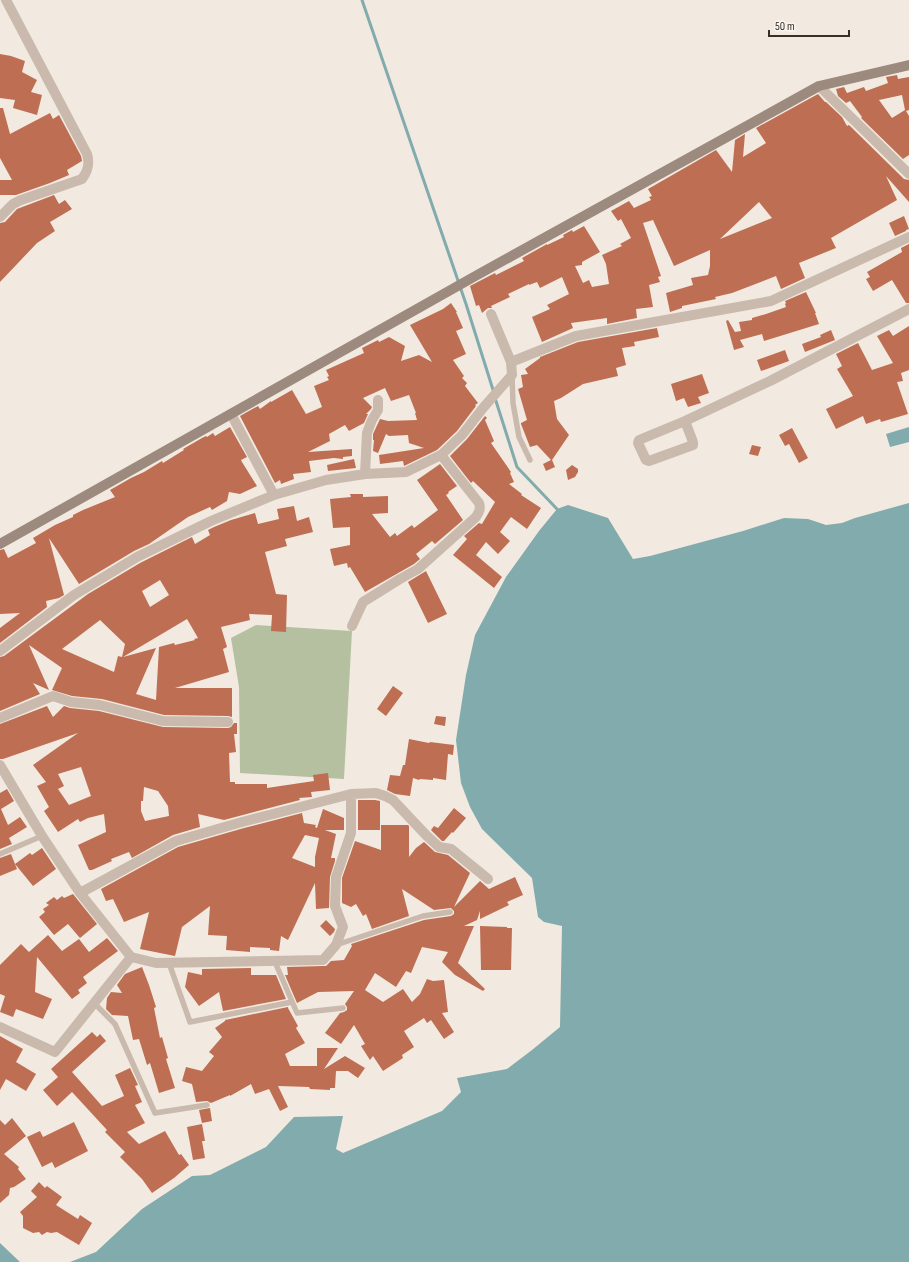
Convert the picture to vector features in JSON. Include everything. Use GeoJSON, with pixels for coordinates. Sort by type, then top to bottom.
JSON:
{"type":"FeatureCollection","features":[{"type":"Feature","properties":{"kind":"street"},"geometry":{"type":"LineString","coordinates":[[0,217],[13,204],[21,200],[82,179],[88,171],[89,161],[87,154],[6,0]]}},
{"type":"Feature","properties":{"kind":"street"},"geometry":{"type":"LineString","coordinates":[[0,544],[479,274],[819,86],[909,65]]}},
{"type":"Feature","properties":{"kind":"street"},"geometry":{"type":"LineString","coordinates":[[819,86],[909,174]]}},
{"type":"Feature","properties":{"kind":"street"},"geometry":{"type":"LineString","coordinates":[[511,362],[576,336],[770,301],[909,237]]}},
{"type":"Feature","properties":{"kind":"street"},"geometry":{"type":"LineString","coordinates":[[685,421],[693,445],[650,461],[646,460],[638,443],[639,440],[685,421],[770,382],[909,309]]}},
{"type":"Feature","properties":{"kind":"street"},"geometry":{"type":"LineString","coordinates":[[0,651],[74,595],[138,557],[211,521],[274,495],[326,480],[365,474],[406,472],[441,455],[462,435],[483,408],[509,379],[511,362],[491,314]]}},
{"type":"Feature","properties":{"kind":"street"},"geometry":{"type":"LineString","coordinates":[[365,474],[367,433],[378,410],[378,400]]}},
{"type":"Feature","properties":{"kind":"street"},"geometry":{"type":"LineString","coordinates":[[231,414],[274,495]]}},
{"type":"Feature","properties":{"kind":"street"},"geometry":{"type":"LineString","coordinates":[[352,626],[363,602],[418,569],[476,517],[479,512],[479,503],[441,455]]}},
{"type":"Feature","properties":{"kind":"street"},"geometry":{"type":"LineString","coordinates":[[0,718],[53,696],[71,702],[100,706],[163,721],[228,722]]}},
{"type":"Feature","properties":{"kind":"street"},"geometry":{"type":"LineString","coordinates":[[0,765],[42,836],[80,893],[131,957],[156,963],[323,960],[336,945],[343,926],[335,906],[336,877],[351,833],[351,794]]}},
{"type":"Feature","properties":{"kind":"street"},"geometry":{"type":"LineString","coordinates":[[80,893],[176,841],[242,822],[351,794],[376,794],[393,800],[439,847],[451,849],[488,879]]}},
{"type":"Feature","properties":{"kind":"street"},"geometry":{"type":"LineString","coordinates":[[0,1027],[55,1052],[131,957]]}},
{"type":"Feature","properties":{"kind":"lane"},"geometry":{"type":"LineString","coordinates":[[509,379],[519,437],[530,460]]}},
{"type":"Feature","properties":{"kind":"lane"},"geometry":{"type":"LineString","coordinates":[[0,854],[42,836]]}},
{"type":"Feature","properties":{"kind":"lane"},"geometry":{"type":"LineString","coordinates":[[336,945],[423,916],[450,912]]}},
{"type":"Feature","properties":{"kind":"lane"},"geometry":{"type":"LineString","coordinates":[[275,962],[297,1013],[343,1008]]}},
{"type":"Feature","properties":{"kind":"lane"},"geometry":{"type":"LineString","coordinates":[[169,963],[190,1022],[292,1002]]}},
{"type":"Feature","properties":{"kind":"lane"},"geometry":{"type":"LineString","coordinates":[[94,1003],[115,1024],[155,1114],[207,1105]]}},
{"type":"Feature","properties":{"kind":"green space"},"geometry":{"type":"Polygon","coordinates":[[[256,625],[352,631],[344,779],[240,773],[239,687],[231,638],[256,625]]]}},
{"type":"Feature","properties":{"kind":"water"},"geometry":{"type":"Polygon","coordinates":[[[909,427],[909,442],[890,447],[886,434],[909,427]]]}},
{"type":"Feature","properties":{"kind":"water"},"geometry":{"type":"Polygon","coordinates":[[[909,503],[909,1262],[70,1262],[96,1252],[142,1209],[192,1176],[210,1175],[266,1147],[294,1117],[343,1116],[336,1149],[343,1153],[442,1111],[461,1092],[457,1078],[507,1069],[560,1027],[562,926],[544,922],[538,917],[532,878],[482,829],[470,807],[461,783],[456,740],[466,675],[475,635],[506,577],[557,509],[568,505],[608,518],[633,559],[650,556],[743,531],[784,518],[808,519],[826,525],[842,523],[909,503]]]}},
{"type":"Feature","properties":{"kind":"water"},"geometry":{"type":"Polygon","coordinates":[[[0,1243],[20,1262],[0,1262],[0,1243]]]}},
{"type":"Feature","properties":{"kind":"building"},"geometry":{"type":"Polygon","coordinates":[[[0,54],[25,61],[22,72],[37,80],[31,92],[42,95],[37,115],[13,108],[15,100],[0,98],[0,54]]]}},
{"type":"Feature","properties":{"kind":"building"},"geometry":{"type":"Polygon","coordinates":[[[897,75],[898,79],[909,77],[909,110],[906,111],[909,116],[909,155],[903,159],[861,118],[862,117],[850,101],[846,103],[838,96],[836,89],[844,87],[847,93],[864,87],[866,91],[888,83],[886,77],[897,75]],[[902,95],[879,100],[892,118],[905,110],[902,95]]]}},
{"type":"Feature","properties":{"kind":"building"},"geometry":{"type":"Polygon","coordinates":[[[818,94],[842,117],[847,126],[849,125],[904,179],[909,180],[909,202],[886,176],[897,200],[831,238],[836,248],[799,263],[805,278],[781,289],[776,276],[732,293],[715,297],[716,299],[682,306],[682,308],[670,312],[666,293],[693,285],[691,278],[708,275],[710,266],[710,250],[674,266],[653,220],[643,223],[661,276],[658,277],[660,282],[649,285],[653,307],[636,309],[637,318],[607,324],[607,318],[571,323],[573,328],[542,342],[532,317],[550,309],[547,305],[569,294],[562,277],[540,288],[537,282],[529,284],[508,294],[510,297],[491,306],[492,308],[488,308],[482,313],[479,305],[476,306],[470,286],[495,273],[496,275],[524,261],[522,258],[547,244],[564,237],[563,235],[572,230],[573,232],[584,226],[600,252],[582,262],[582,265],[575,266],[583,283],[589,280],[592,287],[609,284],[606,264],[602,255],[622,246],[620,244],[631,238],[621,219],[618,221],[611,211],[629,201],[634,208],[651,200],[649,197],[652,196],[648,189],[716,150],[732,172],[735,140],[745,134],[743,157],[766,143],[756,128],[818,94]],[[759,202],[720,239],[772,218],[759,202]]]}},
{"type":"Feature","properties":{"kind":"building"},"geometry":{"type":"Polygon","coordinates":[[[0,108],[3,108],[10,134],[50,113],[53,119],[59,115],[81,156],[82,161],[67,170],[69,175],[50,183],[16,195],[0,195],[0,180],[12,180],[0,158],[0,108]]]}},
{"type":"Feature","properties":{"kind":"building"},"geometry":{"type":"Polygon","coordinates":[[[54,195],[59,204],[65,200],[72,209],[50,222],[55,231],[37,243],[0,282],[0,223],[5,222],[17,209],[54,195]]]}},
{"type":"Feature","properties":{"kind":"building"},"geometry":{"type":"Polygon","coordinates":[[[904,216],[909,229],[895,236],[889,223],[904,216]]]}},
{"type":"Feature","properties":{"kind":"building"},"geometry":{"type":"Polygon","coordinates":[[[909,244],[909,303],[906,303],[892,280],[873,291],[866,279],[870,277],[867,272],[902,252],[901,248],[909,244]]]}},
{"type":"Feature","properties":{"kind":"building"},"geometry":{"type":"Polygon","coordinates":[[[806,292],[816,313],[819,324],[764,341],[762,334],[740,340],[744,347],[734,350],[726,321],[728,320],[735,332],[741,331],[739,322],[752,320],[752,318],[786,307],[785,301],[806,292]]]}},
{"type":"Feature","properties":{"kind":"building"},"geometry":{"type":"Polygon","coordinates":[[[451,303],[457,312],[463,328],[456,331],[466,354],[453,360],[464,376],[462,378],[467,383],[465,386],[478,403],[457,431],[437,450],[404,466],[403,461],[380,464],[379,455],[424,448],[409,443],[408,435],[389,436],[386,434],[378,453],[373,451],[373,434],[380,419],[388,421],[417,420],[409,395],[391,401],[385,388],[363,398],[372,407],[366,414],[368,414],[364,423],[349,431],[345,425],[329,434],[330,441],[308,452],[352,449],[352,456],[343,457],[343,459],[334,458],[309,461],[311,472],[293,474],[294,479],[281,484],[280,480],[275,483],[240,416],[258,406],[260,409],[271,401],[292,390],[306,414],[322,407],[314,386],[329,380],[326,370],[364,353],[362,348],[378,340],[379,342],[389,337],[405,346],[401,361],[419,355],[432,362],[410,325],[443,309],[451,303]]]}},
{"type":"Feature","properties":{"kind":"building"},"geometry":{"type":"Polygon","coordinates":[[[909,326],[909,370],[901,373],[903,381],[897,382],[908,414],[881,422],[880,419],[866,424],[863,416],[836,429],[826,409],[853,396],[837,369],[842,366],[836,354],[858,343],[872,370],[893,363],[877,336],[889,330],[893,336],[909,326]]]}},
{"type":"Feature","properties":{"kind":"building"},"geometry":{"type":"Polygon","coordinates":[[[657,328],[659,337],[634,342],[635,346],[622,348],[626,365],[616,368],[618,376],[583,384],[554,401],[557,419],[569,435],[552,460],[555,467],[546,471],[543,464],[551,460],[537,445],[530,447],[521,424],[527,420],[518,389],[523,387],[521,375],[528,374],[525,369],[540,357],[578,342],[657,328]]]}},
{"type":"Feature","properties":{"kind":"building"},"geometry":{"type":"Polygon","coordinates":[[[831,330],[835,340],[805,352],[802,344],[821,337],[820,335],[831,330]]]}},
{"type":"Feature","properties":{"kind":"building"},"geometry":{"type":"Polygon","coordinates":[[[785,350],[789,361],[761,371],[757,360],[785,350]]]}},
{"type":"Feature","properties":{"kind":"building"},"geometry":{"type":"Polygon","coordinates":[[[702,374],[709,393],[698,397],[701,403],[688,407],[684,398],[676,401],[671,384],[702,374]]]}},
{"type":"Feature","properties":{"kind":"building"},"geometry":{"type":"Polygon","coordinates":[[[485,416],[487,418],[485,420],[494,441],[491,443],[511,472],[510,473],[514,482],[509,484],[522,494],[521,495],[541,508],[527,529],[511,517],[500,532],[510,541],[498,554],[486,542],[476,555],[502,577],[494,588],[453,555],[467,539],[464,536],[479,523],[482,524],[495,502],[473,481],[471,483],[450,456],[467,439],[485,416]]]}},
{"type":"Feature","properties":{"kind":"building"},"geometry":{"type":"Polygon","coordinates":[[[230,427],[247,457],[241,460],[257,486],[240,494],[229,492],[227,501],[212,510],[210,507],[188,517],[149,544],[134,551],[79,584],[49,538],[64,595],[59,598],[46,601],[47,607],[0,643],[0,628],[20,613],[0,614],[0,550],[4,549],[8,558],[36,543],[33,538],[55,525],[73,517],[73,515],[83,510],[115,497],[110,490],[162,461],[163,463],[202,438],[213,433],[215,436],[230,427]]]}},
{"type":"Feature","properties":{"kind":"building"},"geometry":{"type":"Polygon","coordinates":[[[792,428],[808,458],[799,463],[789,444],[785,446],[779,435],[792,428]]]}},
{"type":"Feature","properties":{"kind":"building"},"geometry":{"type":"Polygon","coordinates":[[[752,445],[761,447],[758,456],[749,454],[752,445]]]}},
{"type":"Feature","properties":{"kind":"building"},"geometry":{"type":"Polygon","coordinates":[[[354,459],[356,468],[328,471],[327,465],[354,459]]]}},
{"type":"Feature","properties":{"kind":"building"},"geometry":{"type":"Polygon","coordinates":[[[440,464],[457,486],[446,495],[463,520],[435,544],[432,541],[416,554],[420,559],[414,564],[365,592],[350,567],[348,568],[347,563],[334,566],[330,549],[350,545],[350,527],[333,528],[330,499],[351,497],[350,494],[363,494],[363,497],[388,496],[388,513],[372,514],[390,537],[395,533],[397,536],[412,525],[414,528],[438,510],[417,480],[440,464]]]}},
{"type":"Feature","properties":{"kind":"building"},"geometry":{"type":"Polygon","coordinates":[[[572,465],[578,469],[578,472],[575,477],[568,480],[566,470],[572,465]]]}},
{"type":"Feature","properties":{"kind":"building"},"geometry":{"type":"Polygon","coordinates":[[[294,506],[297,521],[309,517],[313,532],[285,539],[287,546],[265,552],[276,594],[287,595],[286,632],[271,631],[272,615],[249,614],[250,620],[221,627],[227,647],[223,649],[229,672],[175,688],[232,688],[232,717],[164,715],[102,699],[72,696],[52,690],[62,668],[29,645],[49,690],[33,683],[40,694],[0,711],[0,657],[4,656],[88,594],[140,563],[192,537],[195,544],[210,535],[208,530],[231,520],[255,513],[258,524],[279,519],[277,509],[294,506]],[[160,580],[142,591],[150,607],[169,595],[160,580]],[[187,619],[123,657],[156,648],[136,694],[156,700],[159,647],[174,643],[175,645],[198,638],[187,619]],[[100,620],[62,649],[114,672],[118,656],[122,657],[125,644],[100,620]]]}},
{"type":"Feature","properties":{"kind":"building"},"geometry":{"type":"Polygon","coordinates":[[[426,571],[447,614],[428,623],[408,582],[426,571]]]}},
{"type":"Feature","properties":{"kind":"building"},"geometry":{"type":"Polygon","coordinates":[[[393,686],[403,693],[386,716],[377,709],[393,686]]]}},
{"type":"Feature","properties":{"kind":"building"},"geometry":{"type":"Polygon","coordinates":[[[47,706],[53,717],[64,706],[99,711],[163,727],[228,728],[234,723],[237,723],[237,734],[234,734],[236,752],[229,753],[230,782],[235,782],[235,784],[267,784],[267,788],[314,781],[313,775],[328,773],[330,790],[311,792],[312,797],[299,798],[300,800],[224,820],[198,814],[200,827],[173,835],[132,858],[129,852],[111,859],[112,861],[92,870],[89,870],[78,845],[106,832],[104,814],[88,818],[80,822],[78,819],[58,832],[44,811],[49,807],[37,786],[46,782],[33,765],[78,733],[0,759],[0,724],[47,706]],[[81,767],[58,774],[64,786],[58,789],[69,805],[91,796],[81,767]],[[144,787],[143,801],[141,801],[141,811],[145,821],[169,816],[168,806],[158,791],[144,787]]]}},
{"type":"Feature","properties":{"kind":"building"},"geometry":{"type":"Polygon","coordinates":[[[436,716],[446,717],[445,726],[434,724],[436,716]]]}},
{"type":"Feature","properties":{"kind":"building"},"geometry":{"type":"Polygon","coordinates":[[[409,739],[429,743],[454,745],[453,755],[448,754],[446,780],[433,778],[433,780],[419,780],[413,778],[410,796],[395,794],[387,790],[390,775],[400,776],[403,765],[405,765],[409,739]]]}},
{"type":"Feature","properties":{"kind":"building"},"geometry":{"type":"Polygon","coordinates":[[[7,789],[14,801],[1,809],[8,825],[20,817],[27,827],[9,838],[12,844],[0,849],[0,793],[7,789]]]}},
{"type":"Feature","properties":{"kind":"building"},"geometry":{"type":"Polygon","coordinates":[[[358,800],[380,801],[380,830],[358,830],[358,800]]]}},
{"type":"Feature","properties":{"kind":"building"},"geometry":{"type":"Polygon","coordinates":[[[454,808],[466,818],[453,833],[452,832],[444,841],[442,841],[431,830],[434,826],[438,828],[454,808]]]}},
{"type":"Feature","properties":{"kind":"building"},"geometry":{"type":"Polygon","coordinates":[[[323,809],[344,818],[344,830],[325,830],[336,834],[331,858],[335,858],[335,861],[330,877],[329,908],[316,909],[315,883],[288,940],[281,936],[279,951],[270,950],[270,948],[250,947],[250,952],[226,950],[227,936],[208,935],[210,906],[182,927],[175,956],[140,949],[149,912],[124,922],[113,899],[106,901],[101,889],[178,847],[244,828],[302,813],[304,823],[316,825],[315,827],[317,828],[323,809]],[[305,835],[292,858],[315,867],[315,857],[319,838],[305,835]]]}},
{"type":"Feature","properties":{"kind":"building"},"geometry":{"type":"Polygon","coordinates":[[[381,825],[409,826],[409,857],[416,848],[424,842],[435,852],[448,855],[470,873],[454,907],[480,881],[489,889],[515,877],[523,895],[507,902],[509,905],[480,919],[480,911],[477,920],[464,926],[474,926],[458,963],[485,989],[483,991],[455,975],[442,962],[448,952],[422,947],[411,973],[406,971],[396,987],[375,973],[365,990],[383,1002],[403,989],[412,1002],[420,994],[427,979],[433,981],[444,980],[448,1012],[442,1013],[454,1032],[444,1039],[431,1020],[427,1023],[424,1018],[404,1031],[414,1047],[402,1055],[403,1058],[383,1071],[373,1056],[370,1060],[361,1046],[365,1044],[354,1025],[341,1044],[325,1033],[340,1013],[347,1010],[345,1004],[354,991],[318,992],[297,1003],[285,975],[288,975],[287,967],[326,966],[331,961],[344,960],[352,946],[351,944],[424,920],[451,916],[454,914],[454,911],[451,908],[434,910],[402,889],[409,916],[372,929],[366,914],[363,916],[356,904],[351,907],[342,903],[342,878],[355,841],[381,850],[381,825]]]}},
{"type":"Feature","properties":{"kind":"building"},"geometry":{"type":"Polygon","coordinates":[[[42,848],[56,869],[33,886],[15,864],[30,853],[32,855],[42,848]]]}},
{"type":"Feature","properties":{"kind":"building"},"geometry":{"type":"Polygon","coordinates":[[[11,854],[17,869],[0,876],[0,858],[11,854]]]}},
{"type":"Feature","properties":{"kind":"building"},"geometry":{"type":"Polygon","coordinates":[[[73,894],[97,924],[80,938],[68,924],[54,935],[39,917],[45,912],[43,909],[49,905],[46,903],[54,897],[57,900],[62,896],[64,898],[73,894]]]}},
{"type":"Feature","properties":{"kind":"building"},"geometry":{"type":"Polygon","coordinates":[[[326,920],[335,929],[330,936],[320,926],[326,920]]]}},
{"type":"Feature","properties":{"kind":"building"},"geometry":{"type":"Polygon","coordinates":[[[480,926],[512,928],[511,970],[481,970],[480,926]]]}},
{"type":"Feature","properties":{"kind":"building"},"geometry":{"type":"Polygon","coordinates":[[[48,935],[62,951],[79,939],[89,952],[107,938],[118,951],[83,977],[87,983],[78,990],[80,993],[72,999],[37,957],[35,992],[52,999],[43,1019],[16,1009],[13,1017],[0,1012],[5,996],[0,994],[0,965],[21,944],[29,952],[48,935]]]}},
{"type":"Feature","properties":{"kind":"building"},"geometry":{"type":"Polygon","coordinates":[[[142,967],[156,1007],[154,1008],[160,1038],[162,1037],[168,1058],[166,1059],[175,1088],[159,1093],[150,1063],[147,1065],[139,1039],[133,1040],[128,1016],[112,1015],[106,1009],[107,998],[111,992],[122,993],[117,985],[125,974],[142,967]]]}},
{"type":"Feature","properties":{"kind":"building"},"geometry":{"type":"Polygon","coordinates":[[[251,968],[251,975],[276,975],[286,999],[223,1011],[219,992],[199,1006],[185,987],[188,972],[202,975],[202,969],[251,968]]]}},
{"type":"Feature","properties":{"kind":"building"},"geometry":{"type":"Polygon","coordinates":[[[288,1007],[298,1026],[296,1028],[305,1043],[285,1054],[290,1066],[317,1066],[317,1048],[338,1048],[324,1069],[345,1056],[365,1068],[358,1078],[348,1071],[336,1071],[335,1088],[330,1088],[330,1090],[310,1089],[309,1087],[278,1086],[288,1107],[280,1111],[269,1089],[255,1094],[251,1084],[230,1096],[211,1103],[207,1101],[196,1102],[192,1084],[182,1081],[186,1067],[202,1071],[214,1056],[209,1052],[222,1037],[215,1028],[225,1020],[288,1007]]]}},
{"type":"Feature","properties":{"kind":"building"},"geometry":{"type":"Polygon","coordinates":[[[92,1032],[97,1037],[100,1034],[106,1041],[72,1072],[102,1106],[124,1096],[115,1075],[130,1068],[138,1085],[135,1086],[142,1102],[135,1105],[145,1123],[127,1132],[139,1144],[165,1131],[179,1155],[181,1154],[189,1165],[174,1178],[152,1193],[142,1179],[120,1157],[125,1152],[105,1132],[107,1130],[72,1092],[57,1106],[43,1090],[58,1077],[51,1069],[92,1032]]]}},
{"type":"Feature","properties":{"kind":"building"},"geometry":{"type":"Polygon","coordinates":[[[0,1036],[23,1049],[16,1062],[36,1074],[26,1091],[6,1079],[0,1090],[0,1036]]]}},
{"type":"Feature","properties":{"kind":"building"},"geometry":{"type":"Polygon","coordinates":[[[210,1108],[212,1121],[202,1123],[199,1110],[210,1108]]]}},
{"type":"Feature","properties":{"kind":"building"},"geometry":{"type":"Polygon","coordinates":[[[12,1118],[26,1136],[4,1154],[19,1167],[18,1169],[26,1179],[10,1188],[9,1195],[0,1203],[0,1120],[5,1125],[12,1118]]]}},
{"type":"Feature","properties":{"kind":"building"},"geometry":{"type":"Polygon","coordinates":[[[74,1122],[88,1151],[55,1168],[52,1162],[42,1167],[27,1137],[40,1131],[43,1137],[74,1122]]]}},
{"type":"Feature","properties":{"kind":"building"},"geometry":{"type":"Polygon","coordinates":[[[202,1124],[205,1141],[202,1141],[205,1158],[193,1160],[187,1127],[202,1124]]]}},
{"type":"Feature","properties":{"kind":"building"},"geometry":{"type":"Polygon","coordinates":[[[39,1182],[45,1188],[47,1186],[62,1197],[56,1205],[78,1219],[80,1215],[92,1223],[79,1245],[57,1232],[47,1232],[42,1235],[39,1232],[33,1233],[23,1228],[23,1216],[20,1212],[37,1197],[31,1191],[39,1182]]]}},
{"type":"Feature","properties":{"kind":"waterway"},"geometry":{"type":"LineString","coordinates":[[362,0],[466,304],[494,393]]}},
{"type":"Feature","properties":{"kind":"waterway"},"geometry":{"type":"LineString","coordinates":[[495,398],[517,467],[557,509]]}}]}
